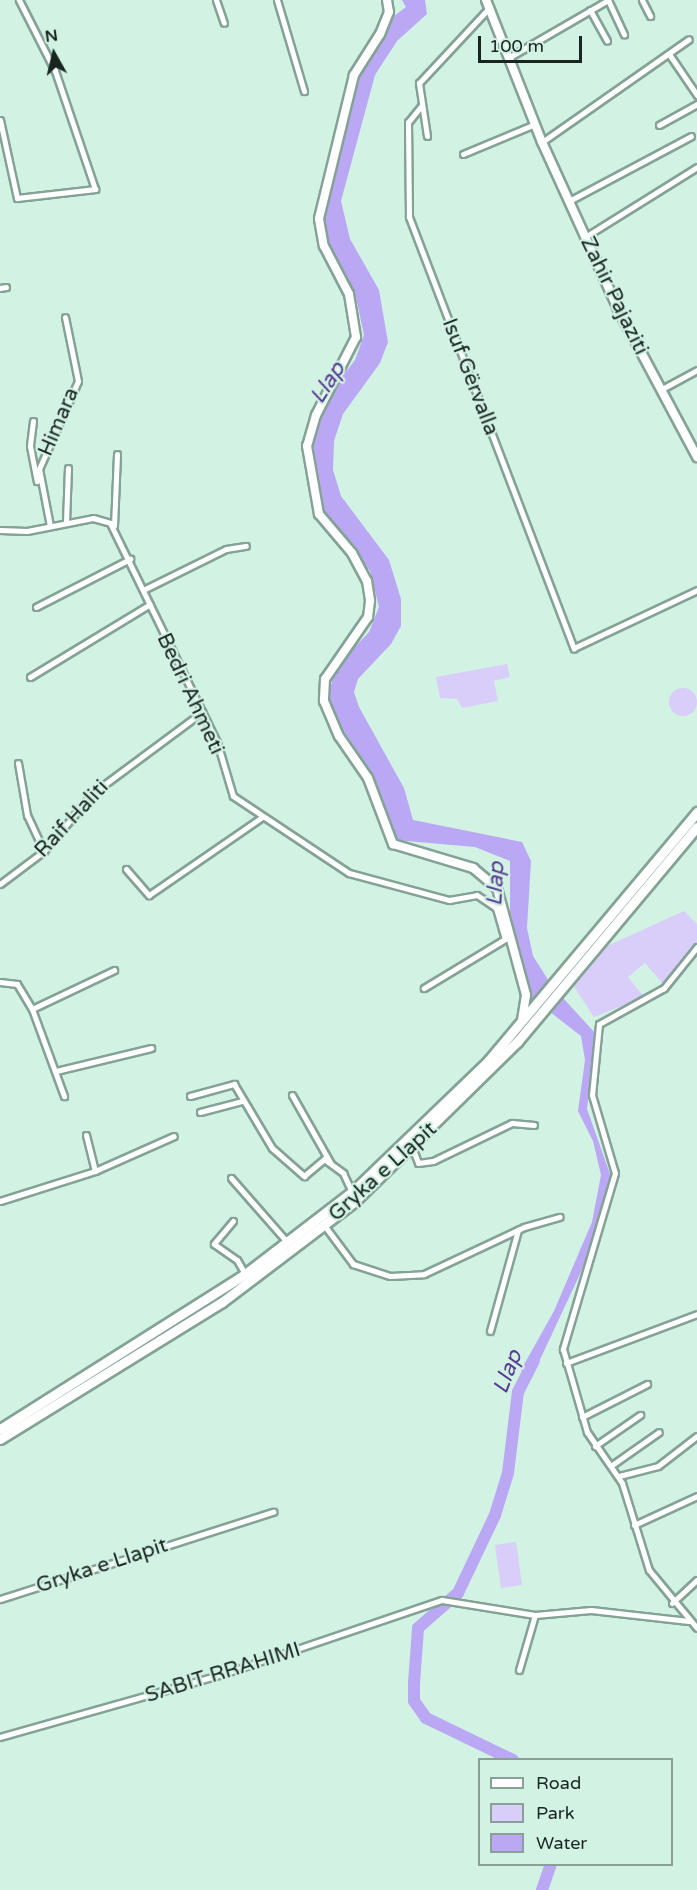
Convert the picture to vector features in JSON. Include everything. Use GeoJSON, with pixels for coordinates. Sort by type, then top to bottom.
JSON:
{"type":"FeatureCollection","features":[{"type":"Feature","properties":{"kind":"main road"},"geometry":{"type":"LineString","coordinates":[[387,0],[389,12],[380,34],[354,75],[319,219],[324,246],[349,294],[356,338],[316,415],[307,446],[319,514],[352,553],[368,580],[370,601],[368,617],[326,679],[324,701],[339,736],[368,778],[393,844],[473,868],[497,888],[527,1005]]}},
{"type":"Feature","properties":{"kind":"main road","name":"Zahir Pajaziti"},"geometry":{"type":"LineString","coordinates":[[488,4],[542,142],[568,201],[660,390],[697,457]]}},
{"type":"Feature","properties":{"kind":"main road","name":"Gryka e Llapit"},"geometry":{"type":"LineString","coordinates":[[410,1145],[522,1020],[527,1005],[697,812]]}},
{"type":"Feature","properties":{"kind":"main road","name":"Gryka e Llapit"},"geometry":{"type":"LineString","coordinates":[[0,1439],[222,1302],[324,1225],[410,1145],[540,1015],[697,826]]}},
{"type":"Feature","properties":{"kind":"main road","name":"Gryka e Llapit"},"geometry":{"type":"LineString","coordinates":[[0,1429],[245,1274],[382,1170]]}},
{"type":"Feature","properties":{"kind":"street"},"geometry":{"type":"LineString","coordinates":[[0,120],[17,198],[95,189],[55,71],[19,0]]}},
{"type":"Feature","properties":{"kind":"street"},"geometry":{"type":"LineString","coordinates":[[216,0],[224,23]]}},
{"type":"Feature","properties":{"kind":"street"},"geometry":{"type":"LineString","coordinates":[[278,0],[304,91]]}},
{"type":"Feature","properties":{"kind":"street"},"geometry":{"type":"LineString","coordinates":[[508,58],[608,0],[624,34]]}},
{"type":"Feature","properties":{"kind":"street"},"geometry":{"type":"LineString","coordinates":[[642,0],[650,16]]}},
{"type":"Feature","properties":{"kind":"street","name":"Isuf Gërvalla"},"geometry":{"type":"LineString","coordinates":[[427,136],[419,83],[488,4]]}},
{"type":"Feature","properties":{"kind":"street"},"geometry":{"type":"LineString","coordinates":[[590,10],[607,41]]}},
{"type":"Feature","properties":{"kind":"street"},"geometry":{"type":"LineString","coordinates":[[542,142],[689,39]]}},
{"type":"Feature","properties":{"kind":"street"},"geometry":{"type":"LineString","coordinates":[[669,54],[697,95]]}},
{"type":"Feature","properties":{"kind":"street"},"geometry":{"type":"LineString","coordinates":[[659,125],[697,104]]}},
{"type":"Feature","properties":{"kind":"street","name":"Isuf Gërvalla"},"geometry":{"type":"LineString","coordinates":[[422,105],[408,122],[409,217],[574,648],[697,590]]}},
{"type":"Feature","properties":{"kind":"street"},"geometry":{"type":"LineString","coordinates":[[463,154],[535,124]]}},
{"type":"Feature","properties":{"kind":"street"},"geometry":{"type":"LineString","coordinates":[[568,201],[691,136]]}},
{"type":"Feature","properties":{"kind":"street"},"geometry":{"type":"LineString","coordinates":[[585,237],[697,167]]}},
{"type":"Feature","properties":{"kind":"street","name":"Himara"},"geometry":{"type":"LineString","coordinates":[[50,526],[38,483],[39,469],[76,393],[77,368],[65,317]]}},
{"type":"Feature","properties":{"kind":"street"},"geometry":{"type":"LineString","coordinates":[[660,390],[697,369]]}},
{"type":"Feature","properties":{"kind":"street"},"geometry":{"type":"LineString","coordinates":[[33,421],[31,470],[38,483]]}},
{"type":"Feature","properties":{"kind":"street"},"geometry":{"type":"LineString","coordinates":[[0,530],[50,526],[93,518],[114,526],[117,454]]}},
{"type":"Feature","properties":{"kind":"street"},"geometry":{"type":"LineString","coordinates":[[66,522],[68,468]]}},
{"type":"Feature","properties":{"kind":"street","name":"Bedri Ahmeti"},"geometry":{"type":"LineString","coordinates":[[114,526],[202,712],[233,796],[349,873],[449,900],[477,895],[496,908],[505,939],[424,988]]}},
{"type":"Feature","properties":{"kind":"street"},"geometry":{"type":"LineString","coordinates":[[145,589],[226,549],[246,546]]}},
{"type":"Feature","properties":{"kind":"street"},"geometry":{"type":"LineString","coordinates":[[36,607],[130,559]]}},
{"type":"Feature","properties":{"kind":"street"},"geometry":{"type":"LineString","coordinates":[[30,677],[150,604]]}},
{"type":"Feature","properties":{"kind":"street","name":"Raif Haliti"},"geometry":{"type":"LineString","coordinates":[[0,884],[44,851],[93,793],[202,712]]}},
{"type":"Feature","properties":{"kind":"street"},"geometry":{"type":"LineString","coordinates":[[18,763],[27,815],[44,851]]}},
{"type":"Feature","properties":{"kind":"street"},"geometry":{"type":"LineString","coordinates":[[126,869],[149,895],[262,817]]}},
{"type":"Feature","properties":{"kind":"street"},"geometry":{"type":"LineString","coordinates":[[697,947],[664,988],[599,1024],[592,1095],[615,1173],[608,1211],[565,1329],[566,1363],[582,1417],[595,1446],[619,1476],[649,1570],[672,1603],[697,1628]]}},
{"type":"Feature","properties":{"kind":"street"},"geometry":{"type":"LineString","coordinates":[[32,1009],[114,970]]}},
{"type":"Feature","properties":{"kind":"street"},"geometry":{"type":"LineString","coordinates":[[0,982],[17,984],[32,1009],[64,1096]]}},
{"type":"Feature","properties":{"kind":"street"},"geometry":{"type":"LineString","coordinates":[[56,1071],[151,1048]]}},
{"type":"Feature","properties":{"kind":"street"},"geometry":{"type":"LineString","coordinates":[[190,1096],[234,1084],[260,1134],[304,1176],[324,1160],[334,1167]]}},
{"type":"Feature","properties":{"kind":"street"},"geometry":{"type":"LineString","coordinates":[[292,1095],[334,1167],[352,1192]]}},
{"type":"Feature","properties":{"kind":"street"},"geometry":{"type":"LineString","coordinates":[[200,1112],[243,1101]]}},
{"type":"Feature","properties":{"kind":"street"},"geometry":{"type":"LineString","coordinates":[[410,1145],[418,1163],[433,1161],[512,1123],[534,1125]]}},
{"type":"Feature","properties":{"kind":"street"},"geometry":{"type":"LineString","coordinates":[[86,1135],[95,1172]]}},
{"type":"Feature","properties":{"kind":"street"},"geometry":{"type":"LineString","coordinates":[[0,1201],[95,1172],[174,1136]]}},
{"type":"Feature","properties":{"kind":"street"},"geometry":{"type":"LineString","coordinates":[[231,1178],[287,1242]]}},
{"type":"Feature","properties":{"kind":"street"},"geometry":{"type":"LineString","coordinates":[[324,1225],[353,1264],[390,1276],[424,1274],[518,1230],[560,1217]]}},
{"type":"Feature","properties":{"kind":"street"},"geometry":{"type":"LineString","coordinates":[[233,1221],[214,1244],[237,1260],[245,1274]]}},
{"type":"Feature","properties":{"kind":"street"},"geometry":{"type":"LineString","coordinates":[[490,1331],[518,1230]]}},
{"type":"Feature","properties":{"kind":"street"},"geometry":{"type":"LineString","coordinates":[[566,1363],[697,1314]]}},
{"type":"Feature","properties":{"kind":"street"},"geometry":{"type":"LineString","coordinates":[[582,1417],[647,1384]]}},
{"type":"Feature","properties":{"kind":"street"},"geometry":{"type":"LineString","coordinates":[[595,1446],[640,1415]]}},
{"type":"Feature","properties":{"kind":"street"},"geometry":{"type":"LineString","coordinates":[[612,1465],[659,1432]]}},
{"type":"Feature","properties":{"kind":"street"},"geometry":{"type":"LineString","coordinates":[[619,1476],[658,1466],[697,1436]]}},
{"type":"Feature","properties":{"kind":"street"},"geometry":{"type":"LineString","coordinates":[[634,1525],[697,1496]]}},
{"type":"Feature","properties":{"kind":"street","name":"Gryka e Llapit"},"geometry":{"type":"LineString","coordinates":[[0,1599],[273,1512]]}},
{"type":"Feature","properties":{"kind":"street"},"geometry":{"type":"LineString","coordinates":[[672,1603],[697,1580]]}},
{"type":"Feature","properties":{"kind":"street","name":"SABIT RRAHIMI"},"geometry":{"type":"LineString","coordinates":[[0,1737],[223,1674],[442,1600],[455,1599],[535,1615],[591,1610],[689,1621]]}},
{"type":"Feature","properties":{"kind":"street"},"geometry":{"type":"LineString","coordinates":[[519,1670],[535,1615]]}},
{"type":"Feature","properties":{"kind":"green space"},"geometry":{"type":"Polygon","coordinates":[[[507,664],[510,677],[494,681],[498,701],[462,708],[457,699],[440,698],[436,677],[507,664]]]}},
{"type":"Feature","properties":{"kind":"green space"},"geometry":{"type":"Polygon","coordinates":[[[683,688],[693,692],[697,702],[693,712],[683,716],[673,712],[669,702],[673,692],[683,688]]]}},
{"type":"Feature","properties":{"kind":"green space"},"geometry":{"type":"Polygon","coordinates":[[[684,911],[697,924],[697,943],[663,984],[645,963],[628,977],[644,997],[594,1017],[571,982],[594,952],[684,911]]]}},
{"type":"Feature","properties":{"kind":"green space"},"geometry":{"type":"Polygon","coordinates":[[[516,1542],[522,1585],[501,1588],[495,1545],[516,1542]]]}},
{"type":"Feature","properties":{"kind":"water"},"geometry":{"type":"Polygon","coordinates":[[[402,0],[425,0],[427,14],[397,41],[375,75],[341,201],[350,239],[379,290],[388,342],[380,363],[343,414],[334,441],[333,470],[341,496],[389,560],[401,599],[401,626],[391,644],[358,679],[354,692],[359,707],[404,788],[413,820],[522,842],[531,861],[527,928],[533,956],[552,986],[596,1034],[587,1109],[610,1174],[607,1200],[580,1274],[530,1381],[521,1370],[554,1311],[592,1222],[601,1175],[593,1141],[578,1111],[585,1060],[581,1036],[532,998],[516,965],[510,937],[510,861],[475,847],[395,840],[365,763],[334,716],[328,694],[337,666],[369,632],[379,607],[370,571],[317,504],[308,442],[328,395],[355,360],[364,335],[355,293],[324,236],[322,212],[355,65],[385,23],[406,7],[402,0]]]}},
{"type":"Feature","properties":{"kind":"waterway","name":"Llap"},"geometry":{"type":"LineString","coordinates":[[509,1758],[426,1718],[414,1701],[414,1683],[418,1628],[458,1593],[495,1515],[508,1473],[518,1392],[534,1361]]}},
{"type":"Feature","properties":{"kind":"waterway","name":"Llap"},"geometry":{"type":"LineString","coordinates":[[542,1890],[550,1866]]}}]}
